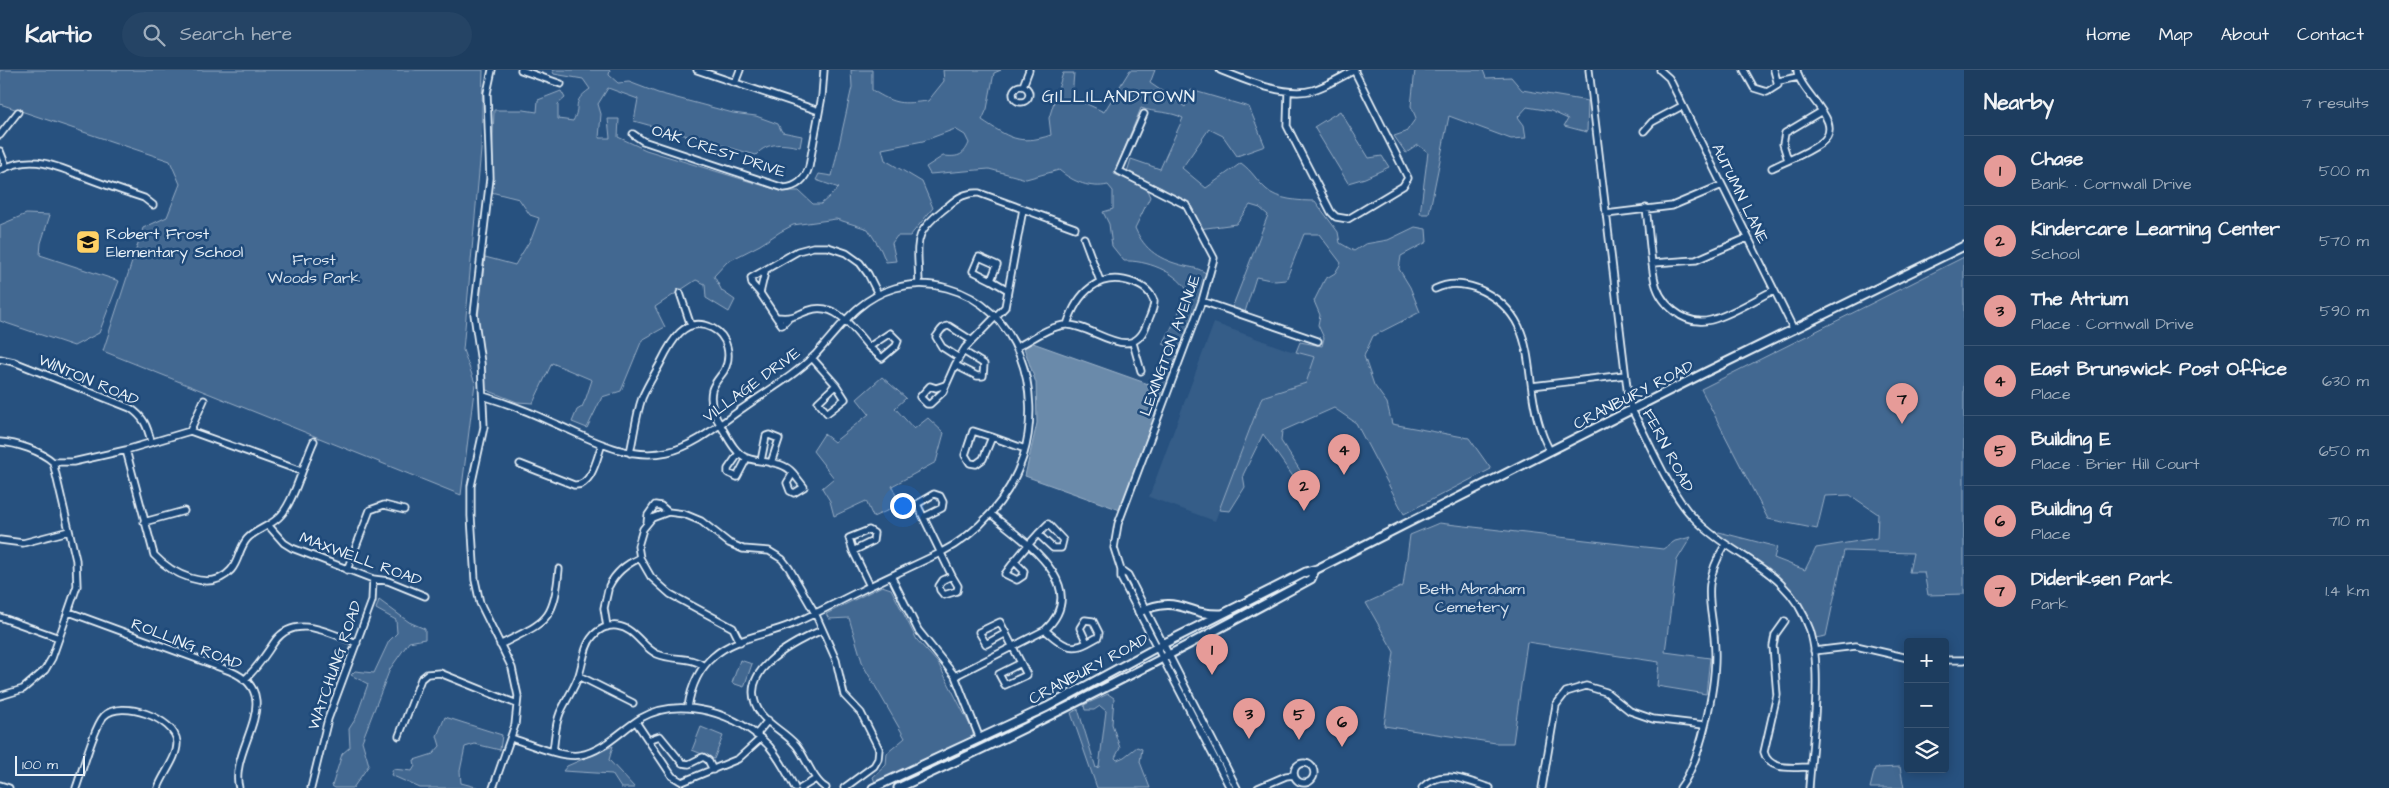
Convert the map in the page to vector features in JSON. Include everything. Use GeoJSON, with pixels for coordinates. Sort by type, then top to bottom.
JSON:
{"type":"FeatureCollection","features":[{"type":"Feature","properties":{"kind":"main road","name":"CRANBURY ROAD"},"geometry":{"type":"LineString","coordinates":[[873,788],[1047,707],[1160,646],[1306,572],[1315,570],[1632,409],[1964,246]]}},
{"type":"Feature","properties":{"kind":"main road","name":"CRANBURY ROAD"},"geometry":{"type":"LineString","coordinates":[[898,788],[1015,735],[1166,657],[1311,579],[1315,570]]}},
{"type":"Feature","properties":{"kind":"main road"},"geometry":{"type":"LineString","coordinates":[[1142,611],[1162,603],[1206,614],[1225,614]]}},
{"type":"Feature","properties":{"kind":"street"},"geometry":{"type":"LineString","coordinates":[[492,70],[487,101],[490,178],[474,314],[483,396],[484,427],[471,486],[471,525],[477,591],[483,613],[515,677],[517,704],[517,716],[511,738],[493,788]]}},
{"type":"Feature","properties":{"kind":"street"},"geometry":{"type":"LineString","coordinates":[[521,70],[561,84]]}},
{"type":"Feature","properties":{"kind":"street"},"geometry":{"type":"LineString","coordinates":[[697,70],[819,111]]}},
{"type":"Feature","properties":{"kind":"street"},"geometry":{"type":"LineString","coordinates":[[735,83],[740,70]]}},
{"type":"Feature","properties":{"kind":"street","name":"OAK CREST DRIVE"},"geometry":{"type":"LineString","coordinates":[[633,134],[643,141],[788,187],[798,184],[807,174],[819,111],[824,70]]}},
{"type":"Feature","properties":{"kind":"street"},"geometry":{"type":"LineString","coordinates":[[1023,86],[1029,70]]}},
{"type":"Feature","properties":{"kind":"street"},"geometry":{"type":"LineString","coordinates":[[1220,70],[1288,92],[1314,90],[1354,70],[1408,178],[1403,186],[1348,219],[1336,217],[1331,212],[1291,134],[1286,118],[1288,92]]}},
{"type":"Feature","properties":{"kind":"street","name":"FERN ROAD"},"geometry":{"type":"LineString","coordinates":[[1589,70],[1625,375],[1632,409],[1683,506],[1700,524],[1725,545],[1764,568],[1784,585],[1805,618],[1814,651],[1816,683],[1809,788]]}},
{"type":"Feature","properties":{"kind":"street","name":"AUTUMN LANE"},"geometry":{"type":"LineString","coordinates":[[1660,70],[1669,78],[1794,330]]}},
{"type":"Feature","properties":{"kind":"street"},"geometry":{"type":"LineString","coordinates":[[1744,70],[1758,90],[1772,90],[1778,82],[1798,73],[1804,89],[1829,122],[1826,137],[1821,143],[1772,168]]}},
{"type":"Feature","properties":{"kind":"street"},"geometry":{"type":"LineString","coordinates":[[1774,70],[1778,82]]}},
{"type":"Feature","properties":{"kind":"street"},"geometry":{"type":"LineString","coordinates":[[1644,131],[1652,122],[1682,106]]}},
{"type":"Feature","properties":{"kind":"street"},"geometry":{"type":"LineString","coordinates":[[1788,160],[1783,144],[1785,133],[1822,111]]}},
{"type":"Feature","properties":{"kind":"street"},"geometry":{"type":"LineString","coordinates":[[0,135],[18,112]]}},
{"type":"Feature","properties":{"kind":"street","name":"LEXINGTON AVENUE"},"geometry":{"type":"LineString","coordinates":[[1142,611],[1128,575],[1121,570],[1114,548],[1118,524],[1202,301],[1214,258],[1186,205],[1119,171],[1144,114]]}},
{"type":"Feature","properties":{"kind":"street"},"geometry":{"type":"LineString","coordinates":[[0,151],[6,166]]}},
{"type":"Feature","properties":{"kind":"street"},"geometry":{"type":"LineString","coordinates":[[0,170],[6,166],[31,162],[59,166],[79,176],[144,198],[153,205]]}},
{"type":"Feature","properties":{"kind":"street"},"geometry":{"type":"LineString","coordinates":[[1606,214],[1672,206],[1722,185]]}},
{"type":"Feature","properties":{"kind":"street"},"geometry":{"type":"LineString","coordinates":[[919,284],[920,234],[930,220],[958,198],[969,193],[979,193],[1075,228]]}},
{"type":"Feature","properties":{"kind":"street"},"geometry":{"type":"LineString","coordinates":[[1646,208],[1654,278],[1665,301],[1682,317],[1694,321],[1713,320],[1774,290]]}},
{"type":"Feature","properties":{"kind":"street"},"geometry":{"type":"LineString","coordinates":[[945,385],[971,340],[1004,307],[1023,209]]}},
{"type":"Feature","properties":{"kind":"street"},"geometry":{"type":"LineString","coordinates":[[1084,238],[1100,281]]}},
{"type":"Feature","properties":{"kind":"street"},"geometry":{"type":"LineString","coordinates":[[1653,263],[1696,260],[1748,238]]}},
{"type":"Feature","properties":{"kind":"street"},"geometry":{"type":"LineString","coordinates":[[869,347],[890,334],[898,341],[896,346],[882,358],[869,347],[836,312],[820,309],[788,319],[776,317],[752,284],[751,278],[765,272],[798,251],[813,247],[834,248],[851,256],[865,268],[878,294]]}},
{"type":"Feature","properties":{"kind":"street"},"geometry":{"type":"LineString","coordinates":[[991,280],[997,265],[979,257],[973,271],[1008,290]]}},
{"type":"Feature","properties":{"kind":"street"},"geometry":{"type":"LineString","coordinates":[[760,294],[765,272]]}},
{"type":"Feature","properties":{"kind":"street"},"geometry":{"type":"LineString","coordinates":[[1016,347],[1055,327],[1067,325],[1081,327],[1124,343],[1133,343],[1142,335],[1152,313],[1154,305],[1152,296],[1148,290],[1132,282],[1113,279],[1100,281],[1077,302],[1067,325]]}},
{"type":"Feature","properties":{"kind":"street","name":"VILLAGE DRIVE"},"geometry":{"type":"LineString","coordinates":[[483,396],[535,414],[602,444],[630,453],[649,454],[675,450],[690,444],[720,424],[794,373],[812,358],[860,304],[878,294],[897,287],[919,284],[937,285],[966,294],[984,305],[996,317],[1016,347],[1026,373],[1029,390],[1030,423],[1025,448],[1010,486],[990,514],[967,536],[941,552],[792,624],[725,648],[704,666],[694,682],[688,707]]}},
{"type":"Feature","properties":{"kind":"street"},"geometry":{"type":"LineString","coordinates":[[1436,289],[1444,284],[1464,284],[1498,300],[1517,322],[1523,332],[1527,346],[1540,430],[1550,452]]}},
{"type":"Feature","properties":{"kind":"street"},"geometry":{"type":"LineString","coordinates":[[680,293],[691,326]]}},
{"type":"Feature","properties":{"kind":"street"},"geometry":{"type":"LineString","coordinates":[[1202,301],[1318,341]]}},
{"type":"Feature","properties":{"kind":"street"},"geometry":{"type":"LineString","coordinates":[[630,453],[642,399],[675,336],[691,326],[706,326],[714,329],[722,336],[727,346],[727,365],[712,391],[713,411],[720,424],[739,453],[747,458],[762,460],[785,467],[793,473]]}},
{"type":"Feature","properties":{"kind":"street"},"geometry":{"type":"LineString","coordinates":[[959,358],[942,348],[936,337],[943,328],[949,326],[971,340]]}},
{"type":"Feature","properties":{"kind":"street"},"geometry":{"type":"LineString","coordinates":[[1133,343],[1141,370]]}},
{"type":"Feature","properties":{"kind":"street"},"geometry":{"type":"LineString","coordinates":[[955,365],[977,376],[982,376],[985,372],[984,364],[963,351]]}},
{"type":"Feature","properties":{"kind":"street"},"geometry":{"type":"LineString","coordinates":[[812,358],[836,385],[845,398],[827,413],[818,402],[836,385]]}},
{"type":"Feature","properties":{"kind":"street","name":"WINTON ROAD"},"geometry":{"type":"LineString","coordinates":[[0,359],[14,362],[130,408],[140,415],[145,422],[151,442]]}},
{"type":"Feature","properties":{"kind":"street"},"geometry":{"type":"LineString","coordinates":[[1532,386],[1625,375]]}},
{"type":"Feature","properties":{"kind":"street"},"geometry":{"type":"LineString","coordinates":[[190,431],[204,400]]}},
{"type":"Feature","properties":{"kind":"street"},"geometry":{"type":"LineString","coordinates":[[53,462],[73,462],[126,450],[190,431],[301,471]]}},
{"type":"Feature","properties":{"kind":"street"},"geometry":{"type":"LineString","coordinates":[[992,437],[982,461],[973,464],[967,461],[965,452],[973,431],[992,437],[1025,448]]}},
{"type":"Feature","properties":{"kind":"street"},"geometry":{"type":"LineString","coordinates":[[762,460],[766,436],[769,435],[779,439],[770,463]]}},
{"type":"Feature","properties":{"kind":"street"},"geometry":{"type":"LineString","coordinates":[[126,450],[154,555],[174,571],[206,581],[219,579],[230,572],[247,539],[282,514],[288,506],[314,441]]}},
{"type":"Feature","properties":{"kind":"street"},"geometry":{"type":"LineString","coordinates":[[0,442],[21,446],[53,462],[78,577],[69,612],[52,658],[40,676],[24,689],[0,696]]}},
{"type":"Feature","properties":{"kind":"street"},"geometry":{"type":"LineString","coordinates":[[520,464],[574,485],[582,485],[589,477],[602,444]]}},
{"type":"Feature","properties":{"kind":"street"},"geometry":{"type":"LineString","coordinates":[[739,453],[728,469],[728,473],[737,477],[747,458]]}},
{"type":"Feature","properties":{"kind":"street"},"geometry":{"type":"LineString","coordinates":[[924,517],[942,508],[943,502],[940,496],[934,494],[917,504],[952,576]]}},
{"type":"Feature","properties":{"kind":"street"},"geometry":{"type":"LineString","coordinates":[[347,570],[370,510],[374,506],[384,505],[404,510]]}},
{"type":"Feature","properties":{"kind":"street"},"geometry":{"type":"LineString","coordinates":[[647,523],[648,515],[655,505],[668,512],[684,514],[702,521],[723,540],[736,546],[762,550],[782,560],[789,568],[815,613],[836,660],[844,695],[861,713],[880,752],[874,766],[844,788]]}},
{"type":"Feature","properties":{"kind":"street"},"geometry":{"type":"LineString","coordinates":[[144,522],[184,511]]}},
{"type":"Feature","properties":{"kind":"street"},"geometry":{"type":"LineString","coordinates":[[668,512],[658,515],[647,523],[641,532],[638,543],[640,558],[658,585],[712,618],[728,624],[735,631],[740,642]]}},
{"type":"Feature","properties":{"kind":"street"},"geometry":{"type":"LineString","coordinates":[[955,676],[1045,630],[1058,611],[1060,588],[1050,566],[990,514]]}},
{"type":"Feature","properties":{"kind":"street"},"geometry":{"type":"LineString","coordinates":[[1014,561],[1023,568],[1024,574],[1022,578],[1014,580],[1004,574],[1014,561],[1028,545],[1038,534],[1048,524],[1062,538],[1063,546],[1058,549],[1053,548],[1038,534]]}},
{"type":"Feature","properties":{"kind":"street","name":"MAXWELL ROAD"},"geometry":{"type":"LineString","coordinates":[[268,525],[284,543],[292,548],[347,570],[373,579],[388,581],[425,596]]}},
{"type":"Feature","properties":{"kind":"street"},"geometry":{"type":"LineString","coordinates":[[853,551],[873,541],[874,533],[866,530],[851,536],[848,540],[853,551],[870,586]]}},
{"type":"Feature","properties":{"kind":"street"},"geometry":{"type":"LineString","coordinates":[[0,540],[23,543],[69,531]]}},
{"type":"Feature","properties":{"kind":"street"},"geometry":{"type":"LineString","coordinates":[[1680,788],[1699,747],[1712,688],[1715,654],[1709,584],[1712,569],[1725,545]]}},
{"type":"Feature","properties":{"kind":"street"},"geometry":{"type":"LineString","coordinates":[[607,627],[604,608],[608,588],[616,574],[623,567],[640,558]]}},
{"type":"Feature","properties":{"kind":"street"},"geometry":{"type":"LineString","coordinates":[[500,645],[542,623],[548,616],[557,594],[559,568]]}},
{"type":"Feature","properties":{"kind":"street"},"geometry":{"type":"LineString","coordinates":[[891,576],[915,626],[955,676],[980,739]]}},
{"type":"Feature","properties":{"kind":"street","name":"WATCHUNG ROAD"},"geometry":{"type":"LineString","coordinates":[[311,788],[328,720],[372,601],[373,579]]}},
{"type":"Feature","properties":{"kind":"street"},"geometry":{"type":"LineString","coordinates":[[1142,611],[1237,788]]}},
{"type":"Feature","properties":{"kind":"street","name":"ROLLING ROAD"},"geometry":{"type":"LineString","coordinates":[[69,612],[233,672],[244,680],[253,693],[256,710],[254,723],[237,769],[239,788]]}},
{"type":"Feature","properties":{"kind":"street"},"geometry":{"type":"LineString","coordinates":[[0,616],[59,638]]}},
{"type":"Feature","properties":{"kind":"street"},"geometry":{"type":"LineString","coordinates":[[1785,621],[1775,635],[1773,646],[1777,695],[1764,752],[1767,760],[1775,766],[1810,768]]}},
{"type":"Feature","properties":{"kind":"street"},"geometry":{"type":"LineString","coordinates":[[1006,633],[986,644],[979,632],[1000,622],[1006,633],[1013,647],[1021,663],[1027,675],[1005,685],[999,674],[1021,663]]}},
{"type":"Feature","properties":{"kind":"street"},"geometry":{"type":"LineString","coordinates":[[554,751],[559,715],[579,676],[589,641],[597,632],[607,627],[617,626],[628,630],[642,644],[658,655],[694,660],[704,666]]}},
{"type":"Feature","properties":{"kind":"street"},"geometry":{"type":"LineString","coordinates":[[244,680],[259,666],[278,637],[294,628],[313,627],[357,643]]}},
{"type":"Feature","properties":{"kind":"street"},"geometry":{"type":"LineString","coordinates":[[822,630],[786,648],[760,672],[755,683],[755,695],[758,707],[768,720],[796,746],[816,779],[826,788]]}},
{"type":"Feature","properties":{"kind":"street"},"geometry":{"type":"LineString","coordinates":[[1045,630],[1069,647],[1076,648],[1087,643]]}},
{"type":"Feature","properties":{"kind":"street"},"geometry":{"type":"LineString","coordinates":[[1814,651],[1856,646],[1904,657]]}},
{"type":"Feature","properties":{"kind":"street"},"geometry":{"type":"LineString","coordinates":[[1166,657],[1230,788]]}},
{"type":"Feature","properties":{"kind":"street"},"geometry":{"type":"LineString","coordinates":[[1949,660],[1964,660]]}},
{"type":"Feature","properties":{"kind":"street"},"geometry":{"type":"LineString","coordinates":[[399,736],[419,683],[427,674],[440,674],[517,704]]}},
{"type":"Feature","properties":{"kind":"street"},"geometry":{"type":"LineString","coordinates":[[579,676],[633,703]]}},
{"type":"Feature","properties":{"kind":"street"},"geometry":{"type":"LineString","coordinates":[[1542,788],[1556,705],[1566,692],[1586,686],[1606,692],[1630,711],[1653,719],[1704,725]]}},
{"type":"Feature","properties":{"kind":"street"},"geometry":{"type":"LineString","coordinates":[[511,738],[568,756],[594,750],[656,711],[688,707],[715,713],[758,737],[781,761],[795,788]]}},
{"type":"Feature","properties":{"kind":"street"},"geometry":{"type":"LineString","coordinates":[[76,788],[101,720],[107,714],[117,709],[132,710],[166,724],[176,738],[175,753],[158,788]]}},
{"type":"Feature","properties":{"kind":"street"},"geometry":{"type":"LineString","coordinates":[[636,722],[672,776],[677,781],[689,781],[738,759],[758,737],[768,720]]}},
{"type":"Feature","properties":{"kind":"street"},"geometry":{"type":"LineString","coordinates":[[648,740],[660,736],[682,763],[689,764],[703,757],[708,760],[714,770]]}},
{"type":"Feature","properties":{"kind":"street"},"geometry":{"type":"LineString","coordinates":[[1294,775],[1297,766],[1308,764],[1314,773],[1309,781]]}},
{"type":"Feature","properties":{"kind":"street"},"geometry":{"type":"LineString","coordinates":[[1294,775],[1300,782],[1309,781]]}},
{"type":"Feature","properties":{"kind":"street"},"geometry":{"type":"LineString","coordinates":[[1258,788],[1286,776],[1294,775]]}},
{"type":"Feature","properties":{"kind":"street"},"geometry":{"type":"LineString","coordinates":[[1422,788],[1437,777],[1449,776],[1490,788]]}},
{"type":"Feature","properties":{"kind":"street"},"geometry":{"type":"LineString","coordinates":[[801,788],[816,779]]}},
{"type":"Feature","properties":{"kind":"street"},"geometry":{"type":"LineString","coordinates":[[1309,781],[1312,788]]}},
{"type":"Feature","properties":{"kind":"street"},"geometry":{"type":"LineString","coordinates":[[0,785],[8,788]]}},
{"type":"Feature","properties":{"kind":"shaded area"},"geometry":{"type":"Polygon","coordinates":[[[1214,323],[1288,350],[1315,357],[1306,383],[1262,397],[1215,521],[1149,497],[1214,323]]]}},
{"type":"Feature","properties":{"kind":"shaded area"},"geometry":{"type":"Polygon","coordinates":[[[1033,343],[1168,391],[1123,511],[1025,476],[1037,423],[1036,383],[1024,348],[1033,343]]]}},
{"type":"Feature","properties":{"kind":"green space","name":"Frost Woods Park"},"geometry":{"type":"Polygon","coordinates":[[[0,70],[483,70],[481,150],[463,350],[475,383],[461,495],[103,351],[143,228],[167,217],[180,184],[170,161],[0,104],[0,70]]]}},
{"type":"Feature","properties":{"kind":"green space"},"geometry":{"type":"Polygon","coordinates":[[[552,70],[610,70],[609,75],[618,83],[629,82],[658,93],[733,113],[756,116],[778,124],[782,132],[802,136],[800,147],[776,145],[766,147],[756,155],[634,121],[638,99],[608,88],[598,104],[601,114],[599,138],[610,138],[608,119],[619,119],[618,137],[646,150],[781,191],[799,191],[813,204],[821,204],[839,188],[816,180],[819,174],[832,176],[852,87],[851,70],[872,70],[872,90],[893,101],[905,103],[928,101],[944,81],[943,70],[1001,70],[994,73],[987,109],[982,120],[1007,135],[1022,140],[1051,135],[1049,118],[1063,73],[1074,73],[1072,97],[1104,112],[1130,70],[1155,70],[1150,83],[1185,107],[1191,90],[1249,107],[1265,146],[1237,156],[1223,136],[1209,129],[1182,168],[1206,188],[1241,163],[1263,186],[1276,196],[1303,201],[1315,201],[1338,232],[1340,243],[1354,251],[1365,244],[1388,240],[1415,227],[1426,229],[1427,242],[1401,256],[1399,269],[1410,287],[1420,312],[1373,336],[1364,356],[1374,385],[1387,403],[1392,424],[1469,438],[1491,469],[1404,514],[1356,423],[1334,408],[1282,431],[1281,441],[1307,481],[1299,485],[1263,434],[1243,475],[1245,487],[1230,511],[1219,510],[1262,397],[1306,383],[1315,357],[1296,352],[1300,342],[1322,346],[1324,338],[1318,325],[1320,315],[1314,301],[1325,279],[1335,273],[1341,263],[1319,234],[1304,234],[1286,280],[1275,281],[1256,277],[1245,312],[1232,308],[1268,215],[1260,208],[1250,205],[1236,224],[1199,229],[1190,206],[1162,188],[1127,172],[1131,159],[1160,169],[1183,118],[1173,114],[1141,108],[1114,174],[1146,188],[1150,197],[1135,228],[1144,243],[1154,253],[1168,261],[1196,268],[1207,274],[1168,391],[1147,384],[1164,367],[1163,358],[1168,346],[1163,344],[1177,317],[1187,290],[1182,283],[1168,272],[1141,262],[1124,261],[1112,246],[1109,224],[1103,212],[1113,209],[1113,191],[1108,185],[1082,184],[1059,170],[1026,179],[989,169],[930,174],[926,167],[943,156],[962,154],[967,148],[969,143],[965,135],[955,129],[923,141],[882,149],[885,160],[922,182],[933,208],[910,236],[897,236],[892,243],[896,261],[886,262],[868,229],[836,219],[793,225],[780,232],[727,262],[714,276],[722,291],[735,300],[729,312],[706,298],[705,284],[696,280],[655,307],[665,327],[642,340],[621,391],[602,397],[587,428],[572,422],[577,410],[582,407],[592,380],[552,363],[533,403],[517,402],[484,389],[477,327],[485,257],[515,265],[532,237],[539,218],[530,215],[519,199],[491,192],[494,110],[537,112],[538,100],[561,91],[565,98],[558,104],[558,119],[573,121],[578,101],[590,89],[583,79],[554,74],[552,70]]]}},
{"type":"Feature","properties":{"kind":"green space"},"geometry":{"type":"Polygon","coordinates":[[[1415,70],[1483,70],[1486,78],[1511,77],[1522,90],[1588,101],[1587,132],[1564,126],[1568,119],[1551,111],[1527,107],[1518,117],[1524,125],[1526,138],[1511,139],[1449,116],[1429,214],[1420,214],[1428,152],[1418,145],[1406,153],[1394,136],[1406,132],[1416,118],[1411,106],[1415,70]]]}},
{"type":"Feature","properties":{"kind":"green space"},"geometry":{"type":"Polygon","coordinates":[[[1340,111],[1369,158],[1382,156],[1389,167],[1365,178],[1348,183],[1314,127],[1340,111]]]}},
{"type":"Feature","properties":{"kind":"green space"},"geometry":{"type":"Polygon","coordinates":[[[26,214],[50,215],[41,243],[40,255],[119,281],[99,333],[74,346],[0,321],[0,225],[26,214]]]}},
{"type":"Feature","properties":{"kind":"green space"},"geometry":{"type":"Polygon","coordinates":[[[1964,257],[1964,594],[1928,595],[1924,572],[1909,572],[1913,553],[1844,551],[1826,636],[1810,639],[1789,594],[1712,535],[1719,532],[1777,547],[1774,558],[1805,570],[1816,548],[1877,538],[1878,514],[1850,495],[1825,496],[1817,529],[1768,519],[1701,389],[1964,257]]]}},
{"type":"Feature","properties":{"kind":"green space"},"geometry":{"type":"Polygon","coordinates":[[[882,377],[906,398],[895,408],[914,429],[928,418],[944,433],[936,462],[892,486],[900,505],[873,517],[866,501],[834,516],[830,501],[822,488],[834,478],[813,451],[824,434],[834,442],[869,414],[857,399],[882,377]]]}},
{"type":"Feature","properties":{"kind":"green space","name":"Beth Abraham Cemetery"},"geometry":{"type":"Polygon","coordinates":[[[1439,523],[1663,549],[1675,541],[1691,537],[1677,560],[1665,652],[1710,658],[1706,694],[1657,686],[1659,662],[1527,642],[1513,743],[1496,743],[1384,726],[1394,652],[1366,603],[1403,586],[1410,535],[1439,523]]]}},
{"type":"Feature","properties":{"kind":"green space"},"geometry":{"type":"Polygon","coordinates":[[[882,586],[891,589],[917,640],[938,663],[973,731],[973,737],[969,741],[875,783],[873,777],[886,765],[887,753],[905,738],[863,665],[849,618],[829,619],[826,614],[882,586]]]}},
{"type":"Feature","properties":{"kind":"green space"},"geometry":{"type":"Polygon","coordinates":[[[379,600],[409,622],[425,629],[425,639],[409,642],[390,669],[362,741],[369,765],[353,788],[335,788],[332,786],[342,754],[350,747],[349,729],[356,718],[368,684],[351,675],[355,671],[374,673],[389,641],[397,633],[396,620],[376,609],[379,600]]]}},
{"type":"Feature","properties":{"kind":"green space"},"geometry":{"type":"Polygon","coordinates":[[[740,660],[752,664],[744,687],[732,683],[740,660]]]}},
{"type":"Feature","properties":{"kind":"green space"},"geometry":{"type":"Polygon","coordinates":[[[1108,694],[1114,698],[1112,724],[1120,748],[1115,758],[1117,760],[1124,757],[1137,747],[1142,749],[1140,762],[1150,788],[1097,788],[1071,713],[1078,709],[1096,768],[1099,767],[1106,711],[1100,706],[1094,710],[1085,710],[1084,705],[1108,694]]]}},
{"type":"Feature","properties":{"kind":"green space"},"geometry":{"type":"Polygon","coordinates":[[[445,717],[502,735],[500,750],[475,744],[465,747],[460,771],[461,783],[480,788],[420,788],[391,775],[393,769],[412,771],[415,766],[414,760],[433,754],[440,746],[437,736],[445,717]]]}},
{"type":"Feature","properties":{"kind":"green space"},"geometry":{"type":"Polygon","coordinates":[[[701,727],[723,736],[714,759],[692,750],[701,727]]]}},
{"type":"Feature","properties":{"kind":"green space"},"geometry":{"type":"Polygon","coordinates":[[[613,746],[609,760],[635,788],[621,788],[612,774],[563,771],[567,766],[613,746]]]}},
{"type":"Feature","properties":{"kind":"green space"},"geometry":{"type":"Polygon","coordinates":[[[1900,767],[1904,788],[1870,788],[1875,768],[1900,767]]]}},
{"type":"Feature","properties":{"kind":"place","name":"Robert Frost Elementary School"},"geometry":{"type":"Point","coordinates":[88,242]}},
{"type":"Feature","properties":{"kind":"place","name":"Dideriksen Park"},"geometry":{"type":"Point","coordinates":[1902,424]}},
{"type":"Feature","properties":{"kind":"place","name":"East Brunswick Post Office"},"geometry":{"type":"Point","coordinates":[1344,475]}},
{"type":"Feature","properties":{"kind":"place","name":"Kindercare Learning Center"},"geometry":{"type":"Point","coordinates":[1304,511]}},
{"type":"Feature","properties":{"kind":"place","name":"Chase"},"geometry":{"type":"Point","coordinates":[1212,675]}},
{"type":"Feature","properties":{"kind":"place","name":"The Atrium"},"geometry":{"type":"Point","coordinates":[1249,739]}},
{"type":"Feature","properties":{"kind":"place","name":"Building E"},"geometry":{"type":"Point","coordinates":[1299,740]}},
{"type":"Feature","properties":{"kind":"place","name":"Building G"},"geometry":{"type":"Point","coordinates":[1342,747]}},
{"type":"Feature","properties":{"kind":"district","name":"GILLILANDTOWN"},"geometry":{"type":"Point","coordinates":[1119,96]}}]}
